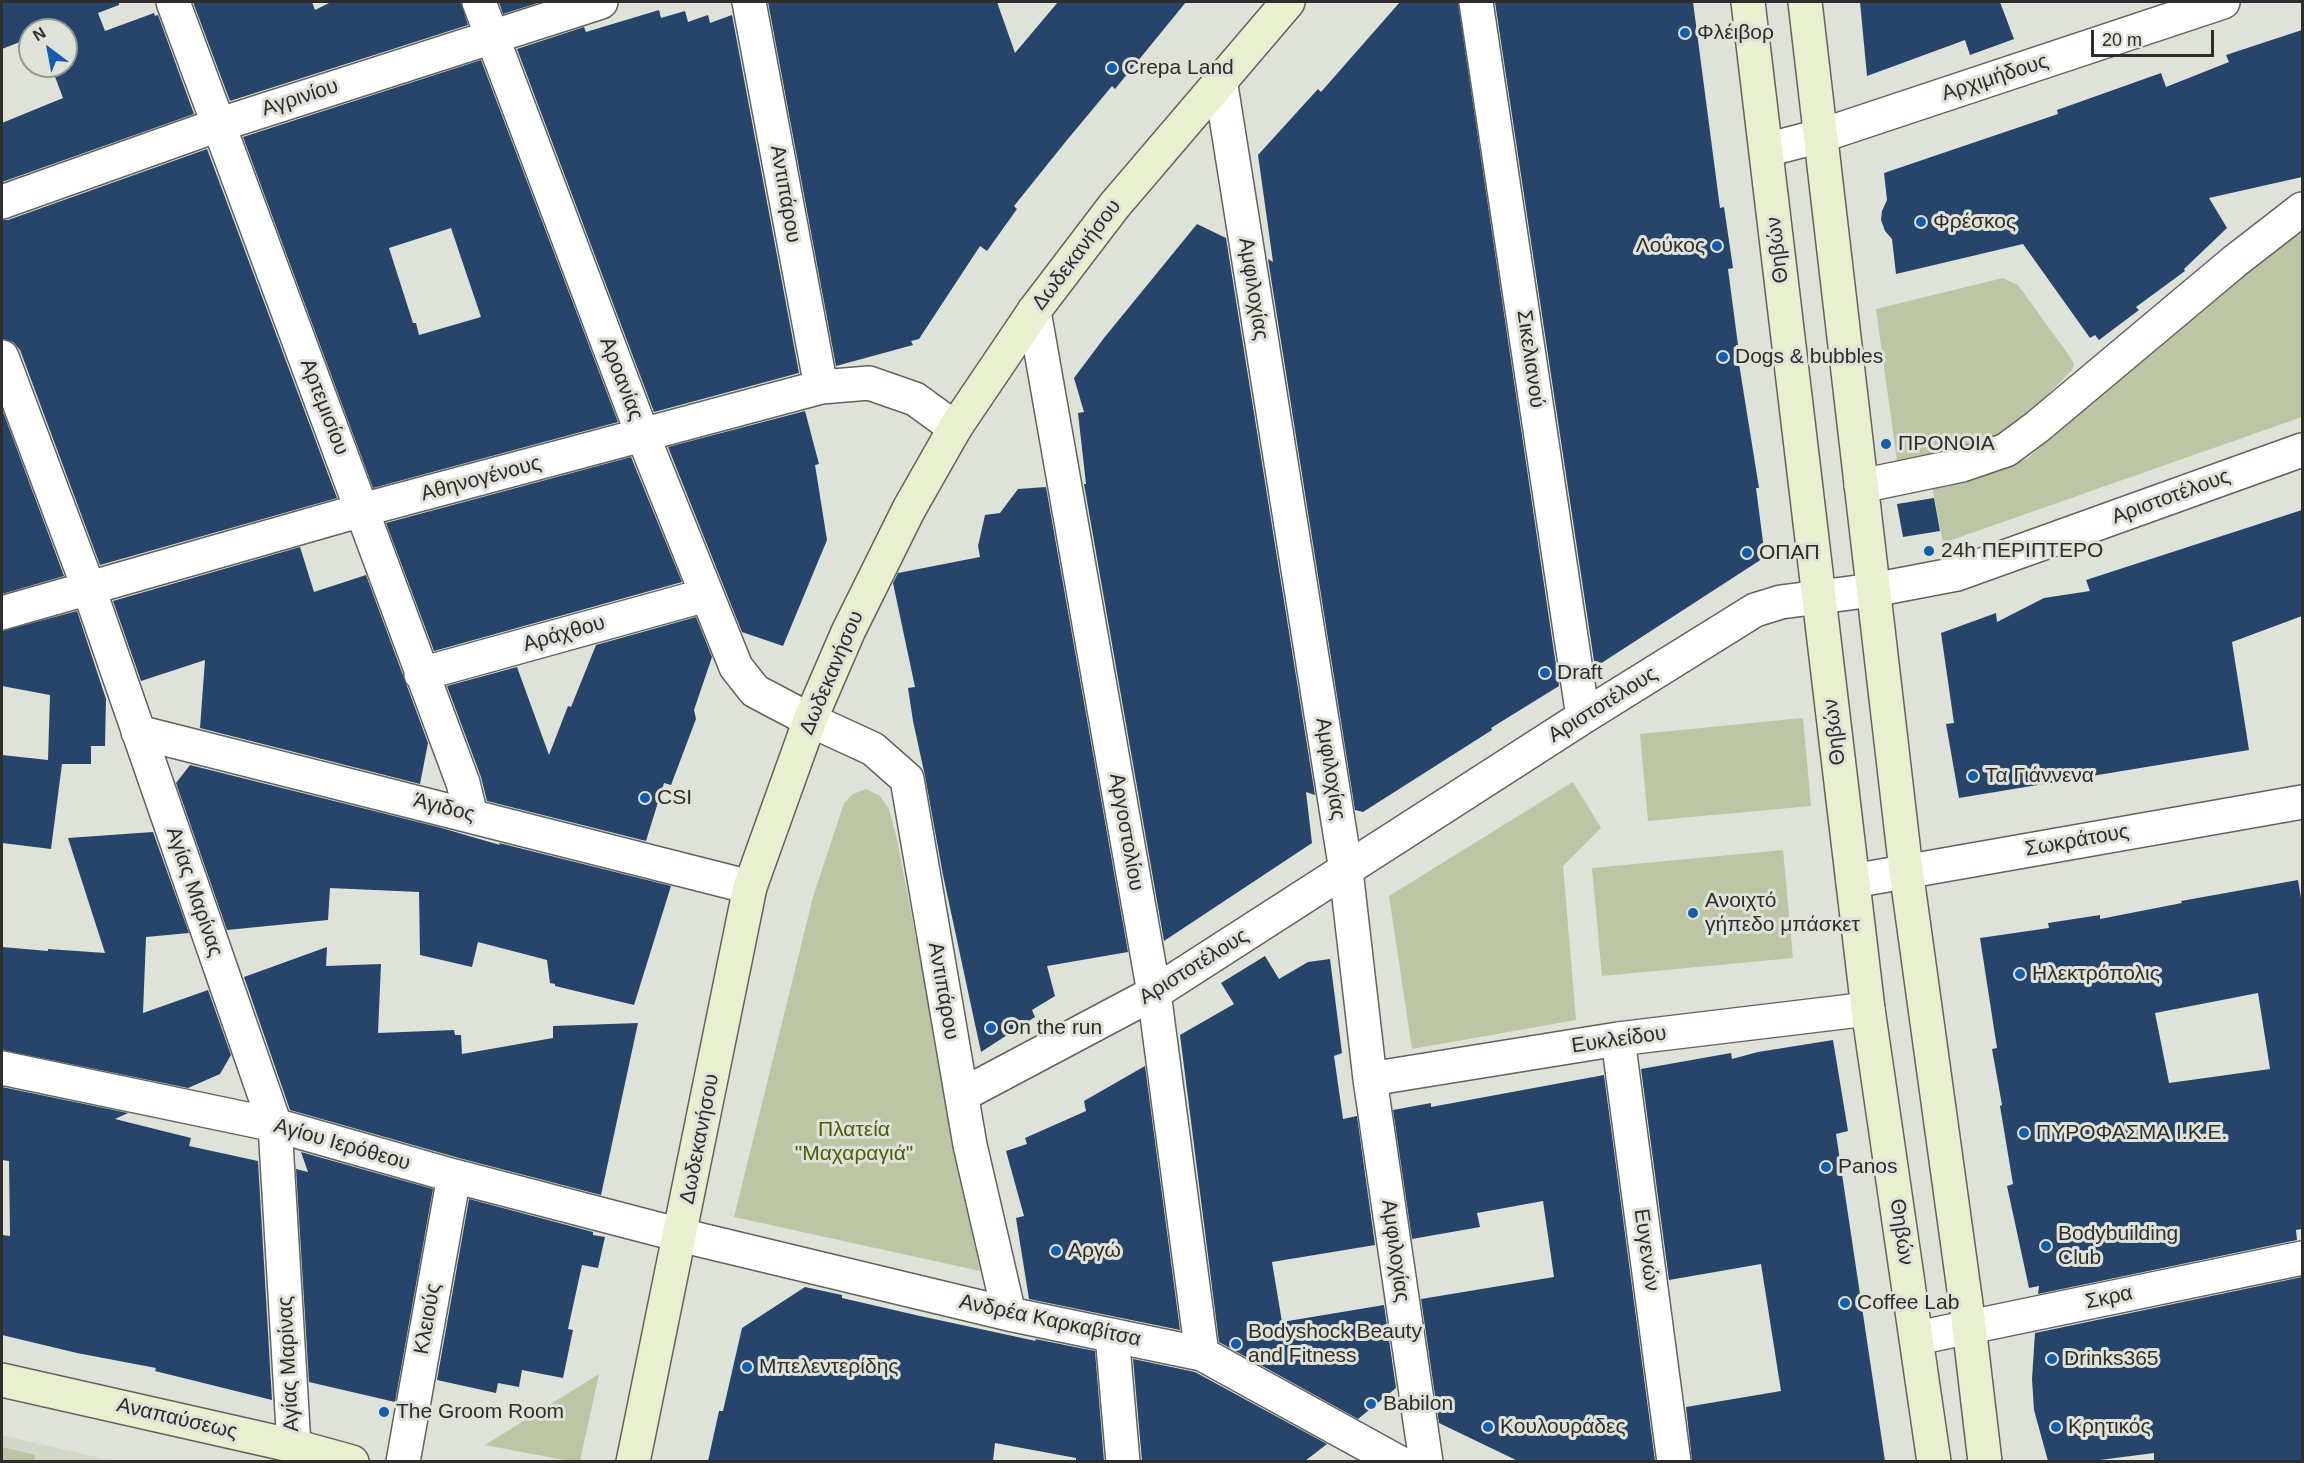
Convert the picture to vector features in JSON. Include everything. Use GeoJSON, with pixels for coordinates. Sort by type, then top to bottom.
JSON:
{"type":"FeatureCollection","features":[{"type":"Feature","properties":{"kind":"main road","name":"Δωδεκανήσου"},"geometry":{"type":"LineString","coordinates":[[633,1461],[750,887],[810,720],[848,632],[880,564],[955,428],[1034,311],[1114,206],[1288,2]]}},
{"type":"Feature","properties":{"kind":"main road","name":"Θηβών"},"geometry":{"type":"LineString","coordinates":[[1748,2],[1868,1009],[1934,1461]]}},
{"type":"Feature","properties":{"kind":"main road"},"geometry":{"type":"LineString","coordinates":[[1805,2],[1906,870],[1969,1326],[1985,1461]]}},
{"type":"Feature","properties":{"kind":"main road","name":"Αναπαύσεως"},"geometry":{"type":"LineString","coordinates":[[2,1380],[352,1461]]}},
{"type":"Feature","properties":{"kind":"street","name":"Αρτεμισίου"},"geometry":{"type":"LineString","coordinates":[[173,2],[421,674],[464,783],[471,815]]}},
{"type":"Feature","properties":{"kind":"street","name":"Αροανίας"},"geometry":{"type":"LineString","coordinates":[[479,2],[643,436],[736,667],[755,691],[810,720]]}},
{"type":"Feature","properties":{"kind":"street","name":"Αγρινίου"},"geometry":{"type":"LineString","coordinates":[[2,201],[218,124],[601,2]]}},
{"type":"Feature","properties":{"kind":"street","name":"Αντιπάρου"},"geometry":{"type":"LineString","coordinates":[[749,2],[820,387]]}},
{"type":"Feature","properties":{"kind":"street","name":"Σικελιανού"},"geometry":{"type":"LineString","coordinates":[[1476,2],[1583,717]]}},
{"type":"Feature","properties":{"kind":"street","name":"Αρχιμήδους"},"geometry":{"type":"LineString","coordinates":[[1766,150],[1821,136],[2223,2]]}},
{"type":"Feature","properties":{"kind":"street","name":"Αμφιλοχίας"},"geometry":{"type":"LineString","coordinates":[[1220,79],[1346,871],[1370,1079],[1426,1461]]}},
{"type":"Feature","properties":{"kind":"street"},"geometry":{"type":"LineString","coordinates":[[1861,486],[1962,465],[2006,450],[2037,427],[2235,261],[2302,209]]}},
{"type":"Feature","properties":{"kind":"street","name":"Αργοστολίου"},"geometry":{"type":"LineString","coordinates":[[1034,311],[1154,993],[1202,1354]]}},
{"type":"Feature","properties":{"kind":"street","name":"Αγίας Μαρίνας"},"geometry":{"type":"LineString","coordinates":[[2,357],[89,589],[275,1125],[294,1446]]}},
{"type":"Feature","properties":{"kind":"street","name":"Αθηνογένους"},"geometry":{"type":"LineString","coordinates":[[2,613],[362,510],[820,387],[869,383],[915,399],[955,428]]}},
{"type":"Feature","properties":{"kind":"street","name":"Αριστοτέλους"},"geometry":{"type":"LineString","coordinates":[[962,1095],[1154,993],[1583,717],[1755,610],[1771,604],[1819,595],[1873,590],[1957,574],[2302,450]]}},
{"type":"Feature","properties":{"kind":"street","name":"Αράχθου"},"geometry":{"type":"LineString","coordinates":[[421,674],[706,595]]}},
{"type":"Feature","properties":{"kind":"street","name":"Αντιπάρου"},"geometry":{"type":"LineString","coordinates":[[810,720],[873,749],[907,779],[970,1145],[1009,1314]]}},
{"type":"Feature","properties":{"kind":"street","name":"Άγιδος"},"geometry":{"type":"LineString","coordinates":[[138,732],[750,887]]}},
{"type":"Feature","properties":{"kind":"street","name":"Σωκράτους"},"geometry":{"type":"LineString","coordinates":[[1853,881],[2302,802]]}},
{"type":"Feature","properties":{"kind":"street","name":"Ευκλείδου"},"geometry":{"type":"LineString","coordinates":[[1370,1079],[1618,1039],[1868,1009]]}},
{"type":"Feature","properties":{"kind":"street","name":"Ευγενών"},"geometry":{"type":"LineString","coordinates":[[1618,1039],[1674,1461]]}},
{"type":"Feature","properties":{"kind":"street","name":"Αγίου Ιερόθεου"},"geometry":{"type":"LineString","coordinates":[[2,1068],[275,1125],[454,1176],[680,1235]]}},
{"type":"Feature","properties":{"kind":"street","name":"Κλειούς"},"geometry":{"type":"LineString","coordinates":[[403,1461],[454,1176]]}},
{"type":"Feature","properties":{"kind":"street","name":"Ανδρέα Καρκαβίτσα"},"geometry":{"type":"LineString","coordinates":[[680,1235],[1009,1314],[1202,1354],[1398,1461]]}},
{"type":"Feature","properties":{"kind":"street","name":"Σκρα"},"geometry":{"type":"LineString","coordinates":[[1917,1338],[2302,1258]]}},
{"type":"Feature","properties":{"kind":"street"},"geometry":{"type":"LineString","coordinates":[[1112,1335],[1123,1461]]}},
{"type":"Feature","properties":{"kind":"shaded area"},"geometry":{"type":"Polygon","coordinates":[[[2,1435],[113,1461],[2,1462],[2,1435]]]}},
{"type":"Feature","properties":{"kind":"green space"},"geometry":{"type":"Polygon","coordinates":[[[2302,226],[2302,417],[1943,543],[1932,485],[2001,470],[2028,458],[2178,323],[2302,226]]]}},
{"type":"Feature","properties":{"kind":"green space"},"geometry":{"type":"Polygon","coordinates":[[[2003,278],[2018,285],[2070,357],[2074,364],[2072,370],[2013,429],[1898,468],[1876,309],[2003,278]]]}},
{"type":"Feature","properties":{"kind":"green space"},"geometry":{"type":"Polygon","coordinates":[[[1803,718],[1811,806],[1648,821],[1640,734],[1803,718]]]}},
{"type":"Feature","properties":{"kind":"green space"},"geometry":{"type":"Polygon","coordinates":[[[1573,782],[1601,828],[1563,866],[1576,1020],[1412,1049],[1389,896],[1573,782]]]}},
{"type":"Feature","properties":{"kind":"green space","name":"Πλατεία \"Μαχαραγιά\""},"geometry":{"type":"Polygon","coordinates":[[[866,789],[880,796],[889,809],[896,835],[980,1271],[734,1217],[813,897],[844,803],[853,794],[866,789]]]}},
{"type":"Feature","properties":{"kind":"green space","name":"Ανοιχτό γήπεδο μπάσκετ"},"geometry":{"type":"Polygon","coordinates":[[[1783,850],[1793,958],[1602,976],[1592,868],[1783,850]]]}},
{"type":"Feature","properties":{"kind":"green space"},"geometry":{"type":"Polygon","coordinates":[[[599,1374],[580,1461],[569,1461],[485,1445],[599,1374]]]}},
{"type":"Feature","properties":{"kind":"green space"},"geometry":{"type":"Polygon","coordinates":[[[2,1447],[35,1455],[35,1461],[2,1461],[2,1447]]]}},
{"type":"Feature","properties":{"kind":"building"},"geometry":{"type":"Polygon","coordinates":[[[2,2],[119,2],[119,5],[98,13],[105,31],[154,13],[155,16],[158,15],[194,114],[2,182],[2,123],[63,98],[56,78],[78,78],[78,18],[18,18],[18,43],[2,49],[2,2]]]}},
{"type":"Feature","properties":{"kind":"building"},"geometry":{"type":"Polygon","coordinates":[[[193,2],[312,2],[315,10],[331,2],[461,2],[468,25],[230,101],[193,2]]]}},
{"type":"Feature","properties":{"kind":"building"},"geometry":{"type":"Polygon","coordinates":[[[499,2],[541,2],[503,14],[499,2]]]}},
{"type":"Feature","properties":{"kind":"building"},"geometry":{"type":"Polygon","coordinates":[[[768,2],[997,2],[1015,53],[1058,2],[1186,2],[1115,89],[1112,86],[1014,206],[1017,209],[987,251],[980,246],[919,339],[911,341],[913,345],[836,366],[768,2]]]}},
{"type":"Feature","properties":{"kind":"building"},"geometry":{"type":"Polygon","coordinates":[[[1400,2],[1458,2],[1559,686],[1363,812],[1355,810],[1268,259],[1273,262],[1258,155],[1318,89],[1321,92],[1400,2]]]}},
{"type":"Feature","properties":{"kind":"building"},"geometry":{"type":"Polygon","coordinates":[[[1495,2],[1693,2],[1720,208],[1724,207],[1733,268],[1728,269],[1738,345],[1736,345],[1759,488],[1756,488],[1765,557],[1600,664],[1594,661],[1495,2]]]}},
{"type":"Feature","properties":{"kind":"building"},"geometry":{"type":"Polygon","coordinates":[[[1860,2],[2000,2],[2014,39],[1970,55],[1965,40],[1867,76],[1860,2]]]}},
{"type":"Feature","properties":{"kind":"building"},"geometry":{"type":"Polygon","coordinates":[[[659,10],[661,18],[685,11],[688,22],[708,15],[710,23],[732,15],[799,373],[654,412],[517,49],[584,27],[586,32],[659,10]]]}},
{"type":"Feature","properties":{"kind":"building"},"geometry":{"type":"Polygon","coordinates":[[[2302,30],[2302,177],[2209,198],[2227,228],[2184,269],[2185,271],[2136,307],[2139,310],[2099,340],[2095,335],[2090,338],[2023,244],[1896,274],[1892,239],[1885,231],[1881,220],[1887,200],[1884,173],[2058,114],[2057,110],[2161,73],[2166,87],[2229,62],[2226,55],[2302,30]]]}},
{"type":"Feature","properties":{"kind":"building"},"geometry":{"type":"Polygon","coordinates":[[[481,60],[618,422],[373,488],[243,137],[481,60]],[[451,228],[389,248],[419,335],[481,317],[451,228]]]}},
{"type":"Feature","properties":{"kind":"building"},"geometry":{"type":"Polygon","coordinates":[[[207,149],[337,498],[100,565],[20,350],[13,342],[2,339],[2,220],[8,220],[207,149]]]}},
{"type":"Feature","properties":{"kind":"building"},"geometry":{"type":"Polygon","coordinates":[[[1197,224],[1226,238],[1315,795],[1306,792],[1312,843],[1164,941],[1084,484],[1086,484],[1078,413],[1084,412],[1074,378],[1197,224]]]}},
{"type":"Feature","properties":{"kind":"building"},"geometry":{"type":"Polygon","coordinates":[[[2,409],[64,576],[2,594],[2,409]]]}},
{"type":"Feature","properties":{"kind":"building"},"geometry":{"type":"Polygon","coordinates":[[[805,411],[819,464],[815,465],[827,540],[783,646],[742,632],[668,447],[805,411]]]}},
{"type":"Feature","properties":{"kind":"building"},"geometry":{"type":"Polygon","coordinates":[[[631,457],[682,582],[434,651],[386,523],[631,457]]]}},
{"type":"Feature","properties":{"kind":"building"},"geometry":{"type":"Polygon","coordinates":[[[1046,487],[1128,952],[1047,966],[1055,996],[1032,1010],[1035,1017],[981,1052],[913,721],[908,688],[915,687],[893,583],[898,573],[980,557],[978,546],[985,515],[1000,513],[1018,489],[1046,487]]]}},
{"type":"Feature","properties":{"kind":"building"},"geometry":{"type":"Polygon","coordinates":[[[1934,498],[1940,531],[1903,537],[1897,504],[1934,498]]]}},
{"type":"Feature","properties":{"kind":"building"},"geometry":{"type":"Polygon","coordinates":[[[2302,510],[2302,616],[2232,642],[2249,750],[1959,798],[1946,724],[1954,723],[1941,633],[1996,613],[1997,622],[2044,598],[2090,591],[2086,580],[2302,510]]]}},
{"type":"Feature","properties":{"kind":"building"},"geometry":{"type":"Polygon","coordinates":[[[300,547],[314,592],[366,575],[428,743],[420,784],[200,728],[205,660],[141,681],[113,601],[300,547]]]}},
{"type":"Feature","properties":{"kind":"building"},"geometry":{"type":"Polygon","coordinates":[[[77,611],[106,699],[105,746],[91,746],[91,764],[62,764],[51,849],[2,843],[2,755],[48,760],[50,695],[2,686],[2,631],[77,611]]]}},
{"type":"Feature","properties":{"kind":"building"},"geometry":{"type":"Polygon","coordinates":[[[696,617],[712,657],[694,710],[696,719],[671,785],[664,783],[646,841],[487,801],[481,777],[447,686],[517,667],[549,755],[596,645],[696,617]]]}},
{"type":"Feature","properties":{"kind":"building"},"geometry":{"type":"Polygon","coordinates":[[[190,765],[438,827],[500,845],[499,843],[671,886],[634,1005],[555,986],[550,983],[547,960],[478,942],[472,967],[420,955],[419,892],[330,888],[328,920],[227,930],[176,783],[190,765]]]}},
{"type":"Feature","properties":{"kind":"building"},"geometry":{"type":"Polygon","coordinates":[[[153,832],[189,933],[146,937],[143,1013],[208,990],[231,1055],[220,1074],[188,1088],[2,1050],[2,947],[105,953],[68,838],[153,832]]]}},
{"type":"Feature","properties":{"kind":"building"},"geometry":{"type":"Polygon","coordinates":[[[2298,880],[2302,904],[2302,1229],[2296,1230],[2297,1240],[2038,1294],[2039,1286],[2029,1288],[2007,1186],[2013,1184],[1992,1049],[1997,1048],[1980,938],[2049,928],[2048,923],[2100,915],[2100,919],[2182,903],[2181,901],[2298,880]],[[2258,993],[2155,1013],[2169,1083],[2270,1069],[2258,993]]]}},
{"type":"Feature","properties":{"kind":"building"},"geometry":{"type":"Polygon","coordinates":[[[327,947],[326,966],[381,964],[378,1033],[454,1030],[455,1035],[461,1035],[462,1054],[553,1038],[553,1026],[638,1023],[601,1195],[290,1110],[244,977],[327,947]]]}},
{"type":"Feature","properties":{"kind":"building"},"geometry":{"type":"Polygon","coordinates":[[[1265,956],[1279,979],[1308,962],[1330,959],[1342,1053],[1334,1056],[1343,1119],[1357,1116],[1375,1245],[1272,1262],[1282,1322],[1384,1305],[1396,1388],[1358,1419],[1219,1342],[1180,1035],[1234,1004],[1221,983],[1265,956]]]}},
{"type":"Feature","properties":{"kind":"building"},"geometry":{"type":"Polygon","coordinates":[[[1833,1040],[1848,1131],[1836,1134],[1885,1461],[1692,1461],[1686,1407],[1781,1391],[1761,1264],[1669,1280],[1641,1069],[1731,1053],[1732,1059],[1758,1052],[1833,1040]]]}},
{"type":"Feature","properties":{"kind":"building"},"geometry":{"type":"Polygon","coordinates":[[[1145,1066],[1180,1330],[1029,1299],[1016,1218],[1024,1216],[1006,1151],[1027,1144],[1025,1138],[1086,1111],[1084,1101],[1145,1066]]]}},
{"type":"Feature","properties":{"kind":"building"},"geometry":{"type":"Polygon","coordinates":[[[1604,1075],[1655,1461],[1518,1461],[1439,1423],[1421,1299],[1554,1277],[1543,1201],[1477,1213],[1480,1227],[1412,1239],[1393,1110],[1431,1103],[1431,1107],[1604,1075]]]}},
{"type":"Feature","properties":{"kind":"building"},"geometry":{"type":"Polygon","coordinates":[[[2,1087],[128,1113],[115,1119],[191,1138],[189,1146],[258,1161],[272,1400],[155,1371],[156,1368],[77,1353],[2,1335],[2,1235],[10,1236],[9,1161],[2,1160],[2,1087]]]}},
{"type":"Feature","properties":{"kind":"building"},"geometry":{"type":"Polygon","coordinates":[[[301,1152],[433,1189],[395,1402],[309,1382],[296,1169],[308,1172],[301,1152]]]}},
{"type":"Feature","properties":{"kind":"building"},"geometry":{"type":"Polygon","coordinates":[[[469,1199],[605,1237],[598,1268],[582,1265],[568,1329],[573,1330],[563,1378],[522,1370],[519,1387],[498,1383],[496,1393],[437,1380],[469,1199]]]}},
{"type":"Feature","properties":{"kind":"building"},"geometry":{"type":"Polygon","coordinates":[[[2302,1277],[2302,1461],[2154,1461],[2154,1453],[2092,1461],[2048,1461],[2034,1410],[2032,1379],[2035,1333],[2302,1277]]]}},
{"type":"Feature","properties":{"kind":"building"},"geometry":{"type":"Polygon","coordinates":[[[805,1287],[920,1316],[1095,1351],[1104,1461],[1076,1461],[1076,1458],[995,1443],[993,1461],[708,1461],[719,1411],[723,1411],[742,1328],[805,1287]]]}},
{"type":"Feature","properties":{"kind":"building"},"geometry":{"type":"Polygon","coordinates":[[[1133,1359],[1195,1372],[1327,1444],[1305,1461],[1142,1461],[1133,1359]]]}},
{"type":"Feature","properties":{"kind":"place","name":"Φλέιβορ"},"geometry":{"type":"Point","coordinates":[1685,33]}},
{"type":"Feature","properties":{"kind":"place","name":"Crepa Land"},"geometry":{"type":"Point","coordinates":[1112,68]}},
{"type":"Feature","properties":{"kind":"place","name":"Φρέσκος"},"geometry":{"type":"Point","coordinates":[1921,222]}},
{"type":"Feature","properties":{"kind":"place","name":"Λούκος"},"geometry":{"type":"Point","coordinates":[1717,246]}},
{"type":"Feature","properties":{"kind":"place","name":"Dogs & bubbles"},"geometry":{"type":"Point","coordinates":[1723,357]}},
{"type":"Feature","properties":{"kind":"place","name":"ΠΡΟΝΟΙΑ"},"geometry":{"type":"Point","coordinates":[1886,444]}},
{"type":"Feature","properties":{"kind":"place","name":"24h ΠΕΡΙΠΤΕΡΟ"},"geometry":{"type":"Point","coordinates":[1929,551]}},
{"type":"Feature","properties":{"kind":"place","name":"ΟΠΑΠ"},"geometry":{"type":"Point","coordinates":[1747,553]}},
{"type":"Feature","properties":{"kind":"place","name":"Draft"},"geometry":{"type":"Point","coordinates":[1545,673]}},
{"type":"Feature","properties":{"kind":"place","name":"Τα Γιάννενα"},"geometry":{"type":"Point","coordinates":[1973,776]}},
{"type":"Feature","properties":{"kind":"place","name":"CSI"},"geometry":{"type":"Point","coordinates":[645,798]}},
{"type":"Feature","properties":{"kind":"place","name":"Ανοιχτό γήπεδο μπάσκετ"},"geometry":{"type":"Point","coordinates":[1693,913]}},
{"type":"Feature","properties":{"kind":"place","name":"Ηλεκτρόπολις"},"geometry":{"type":"Point","coordinates":[2020,974]}},
{"type":"Feature","properties":{"kind":"place","name":"On the run"},"geometry":{"type":"Point","coordinates":[991,1028]}},
{"type":"Feature","properties":{"kind":"place","name":"ΠΥΡΟΦΑΣΜΑ Ι.Κ.Ε."},"geometry":{"type":"Point","coordinates":[2024,1133]}},
{"type":"Feature","properties":{"kind":"place","name":"Panos"},"geometry":{"type":"Point","coordinates":[1826,1167]}},
{"type":"Feature","properties":{"kind":"place","name":"Bodybuilding Club"},"geometry":{"type":"Point","coordinates":[2046,1246]}},
{"type":"Feature","properties":{"kind":"place","name":"Αργώ"},"geometry":{"type":"Point","coordinates":[1056,1251]}},
{"type":"Feature","properties":{"kind":"place","name":"Coffee Lab"},"geometry":{"type":"Point","coordinates":[1845,1303]}},
{"type":"Feature","properties":{"kind":"place","name":"Bodyshock Beauty and Fitness"},"geometry":{"type":"Point","coordinates":[1236,1344]}},
{"type":"Feature","properties":{"kind":"place","name":"Drinks365"},"geometry":{"type":"Point","coordinates":[2052,1359]}},
{"type":"Feature","properties":{"kind":"place","name":"Μπελεντερίδης"},"geometry":{"type":"Point","coordinates":[747,1367]}},
{"type":"Feature","properties":{"kind":"place","name":"Babilon"},"geometry":{"type":"Point","coordinates":[1371,1404]}},
{"type":"Feature","properties":{"kind":"place","name":"The Groom Room"},"geometry":{"type":"Point","coordinates":[384,1412]}},
{"type":"Feature","properties":{"kind":"place","name":"Κουλουράδες"},"geometry":{"type":"Point","coordinates":[1488,1427]}},
{"type":"Feature","properties":{"kind":"place","name":"Κρητικός"},"geometry":{"type":"Point","coordinates":[2056,1427]}}]}
